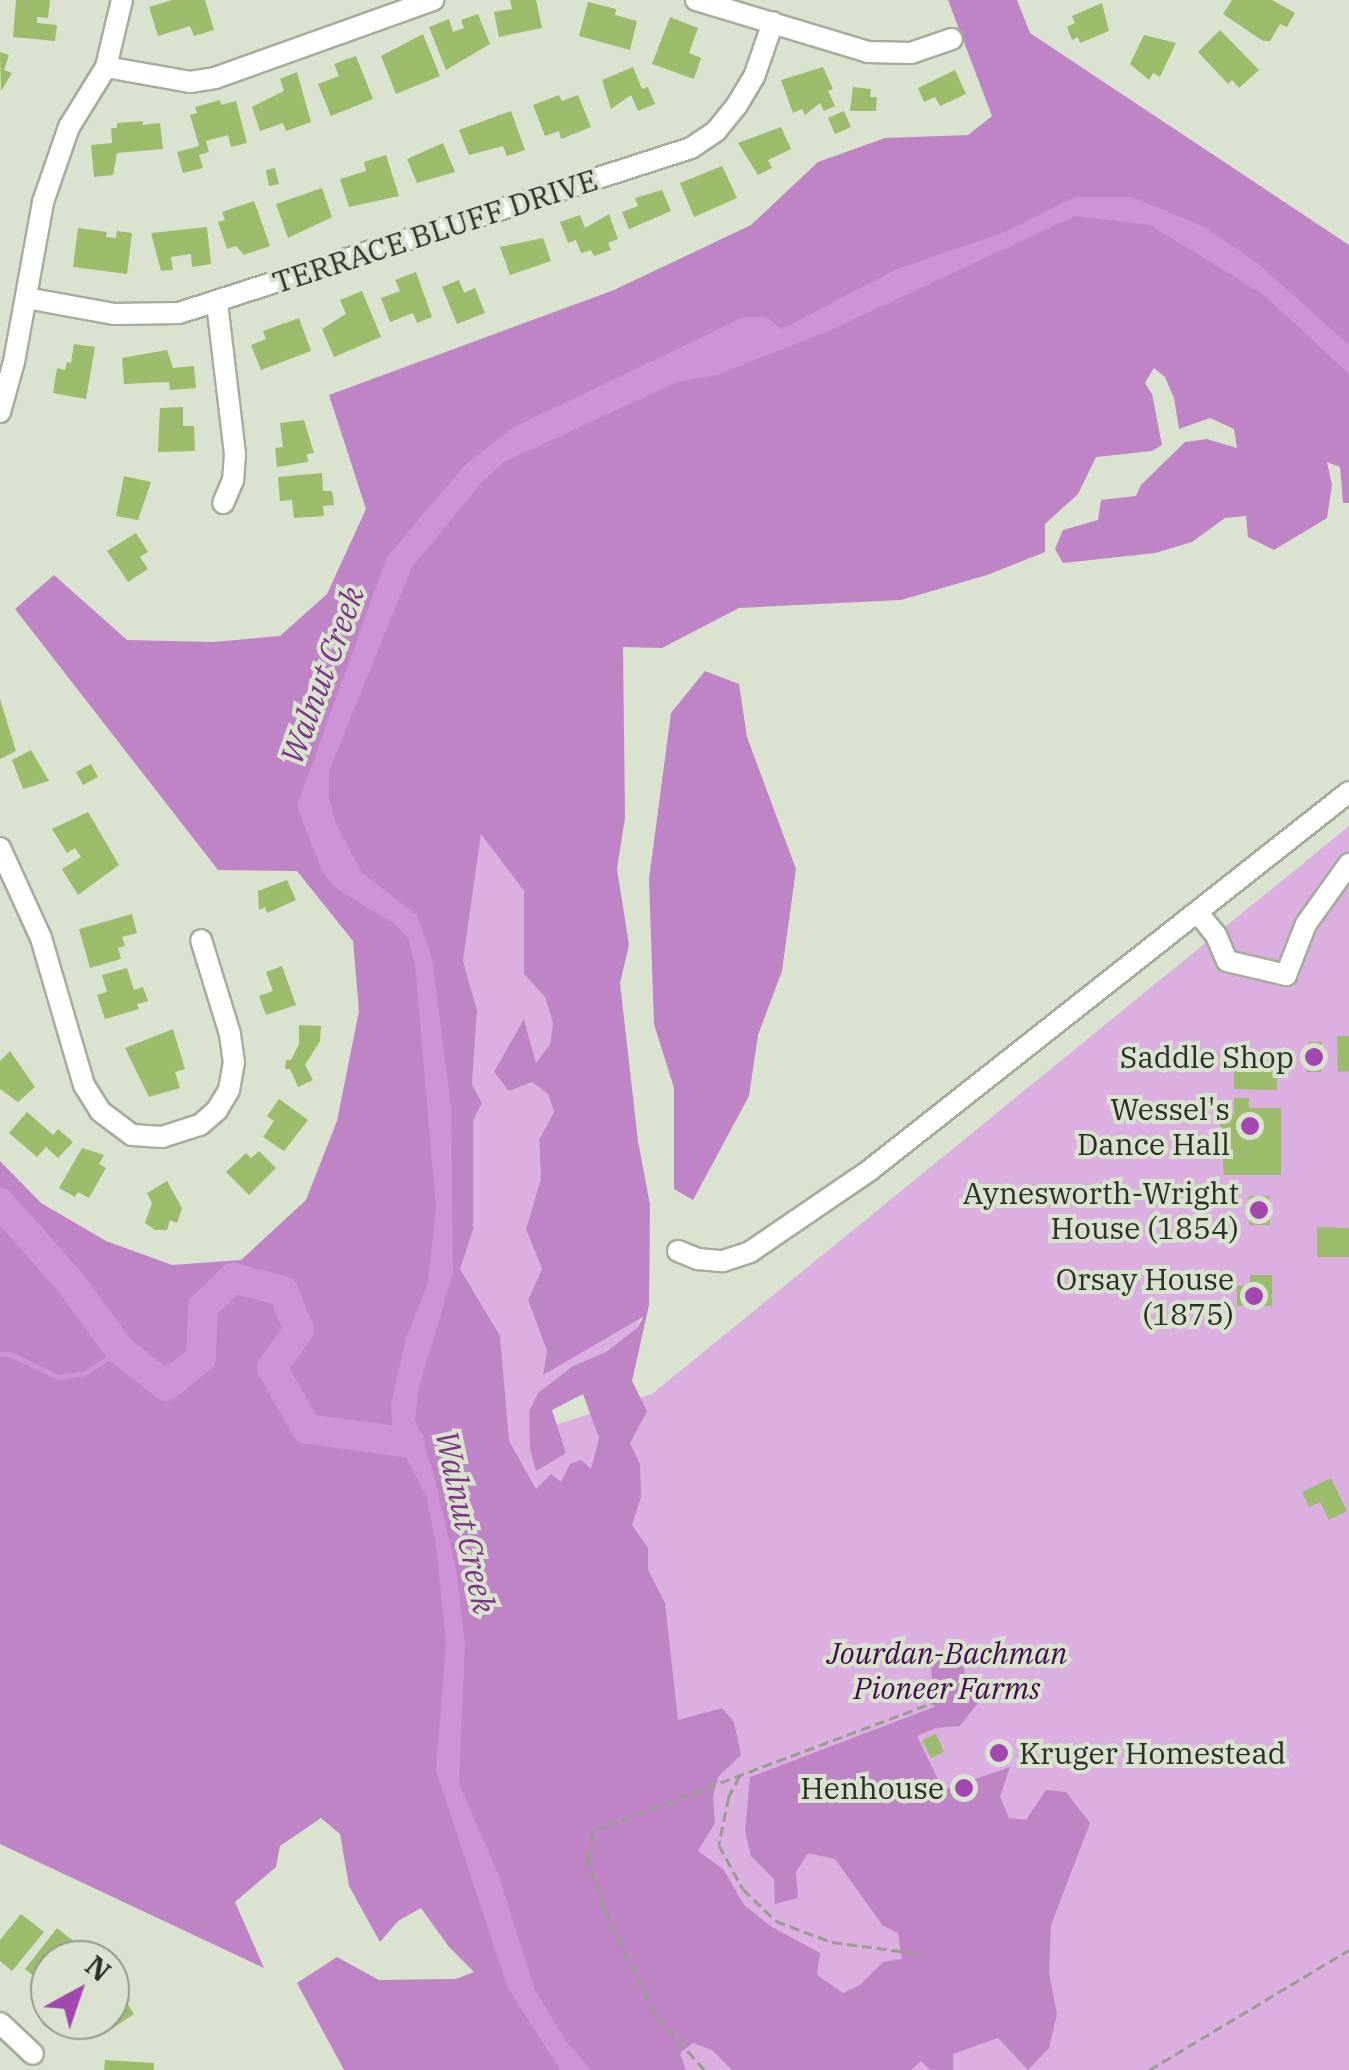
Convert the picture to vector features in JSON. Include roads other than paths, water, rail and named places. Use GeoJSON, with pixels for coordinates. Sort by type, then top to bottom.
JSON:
{"type":"FeatureCollection","features":[{"type":"Feature","properties":{"kind":"street"},"geometry":{"type":"LineString","coordinates":[[0,412],[43,202],[69,127],[106,67],[122,0]]}},
{"type":"Feature","properties":{"kind":"street"},"geometry":{"type":"LineString","coordinates":[[106,67],[190,82],[214,78],[433,0]]}},
{"type":"Feature","properties":{"kind":"street"},"geometry":{"type":"LineString","coordinates":[[696,0],[868,52],[911,52],[952,40]]}},
{"type":"Feature","properties":{"kind":"street","name":"TERRACE BLUFF DRIVE"},"geometry":{"type":"LineString","coordinates":[[26,298],[139,316],[217,303],[691,148],[716,131],[737,105],[754,77],[774,22]]}},
{"type":"Feature","properties":{"kind":"street"},"geometry":{"type":"LineString","coordinates":[[217,303],[235,454],[233,480],[223,503]]}},
{"type":"Feature","properties":{"kind":"street"},"geometry":{"type":"LineString","coordinates":[[678,1251],[698,1259],[724,1261],[750,1252],[870,1170],[1349,792]]}},
{"type":"Feature","properties":{"kind":"street"},"geometry":{"type":"LineString","coordinates":[[0,848],[40,938],[84,1085],[100,1111],[132,1135],[162,1136],[200,1124],[217,1110],[228,1090],[234,1063],[230,1034],[201,940]]}},
{"type":"Feature","properties":{"kind":"street"},"geometry":{"type":"LineString","coordinates":[[1198,913],[1216,934],[1228,960],[1286,975],[1306,924],[1349,864]]}},
{"type":"Feature","properties":{"kind":"street"},"geometry":{"type":"LineString","coordinates":[[0,2023],[33,2054]]}},
{"type":"Feature","properties":{"kind":"waterway"},"geometry":{"type":"LineString","coordinates":[[0,1203],[70,1282],[120,1350],[166,1386],[201,1358],[203,1307],[233,1278],[283,1291],[299,1330],[272,1368],[307,1429],[410,1443]]}},
{"type":"Feature","properties":{"kind":"waterway"},"geometry":{"type":"LineString","coordinates":[[0,1354],[10,1354],[58,1377],[85,1373],[120,1350]]}},
{"type":"Feature","properties":{"kind":"place","name":"Saddle Shop"},"geometry":{"type":"Point","coordinates":[1314,1057]}},
{"type":"Feature","properties":{"kind":"place","name":"Wessel's Dance Hall"},"geometry":{"type":"Point","coordinates":[1250,1126]}},
{"type":"Feature","properties":{"kind":"place","name":"Aynesworth-Wright House (1854)"},"geometry":{"type":"Point","coordinates":[1259,1210]}},
{"type":"Feature","properties":{"kind":"place","name":"Orsay House (1875)"},"geometry":{"type":"Point","coordinates":[1254,1296]}},
{"type":"Feature","properties":{"kind":"place","name":"Kruger Homestead"},"geometry":{"type":"Point","coordinates":[999,1753]}},
{"type":"Feature","properties":{"kind":"place","name":"Henhouse"},"geometry":{"type":"Point","coordinates":[964,1788]}},
{"type":"Feature","properties":{"kind":"water label","name":"Walnut Creek"},"geometry":{"type":"Point","coordinates":[322,675]}},
{"type":"Feature","properties":{"kind":"water label","name":"Walnut Creek"},"geometry":{"type":"Point","coordinates":[466,1522]}},
{"type":"Feature","properties":{"kind":"park label","name":"Jourdan-Bachman Pioneer Farms"},"geometry":{"type":"Point","coordinates":[947,1670]}}]}
